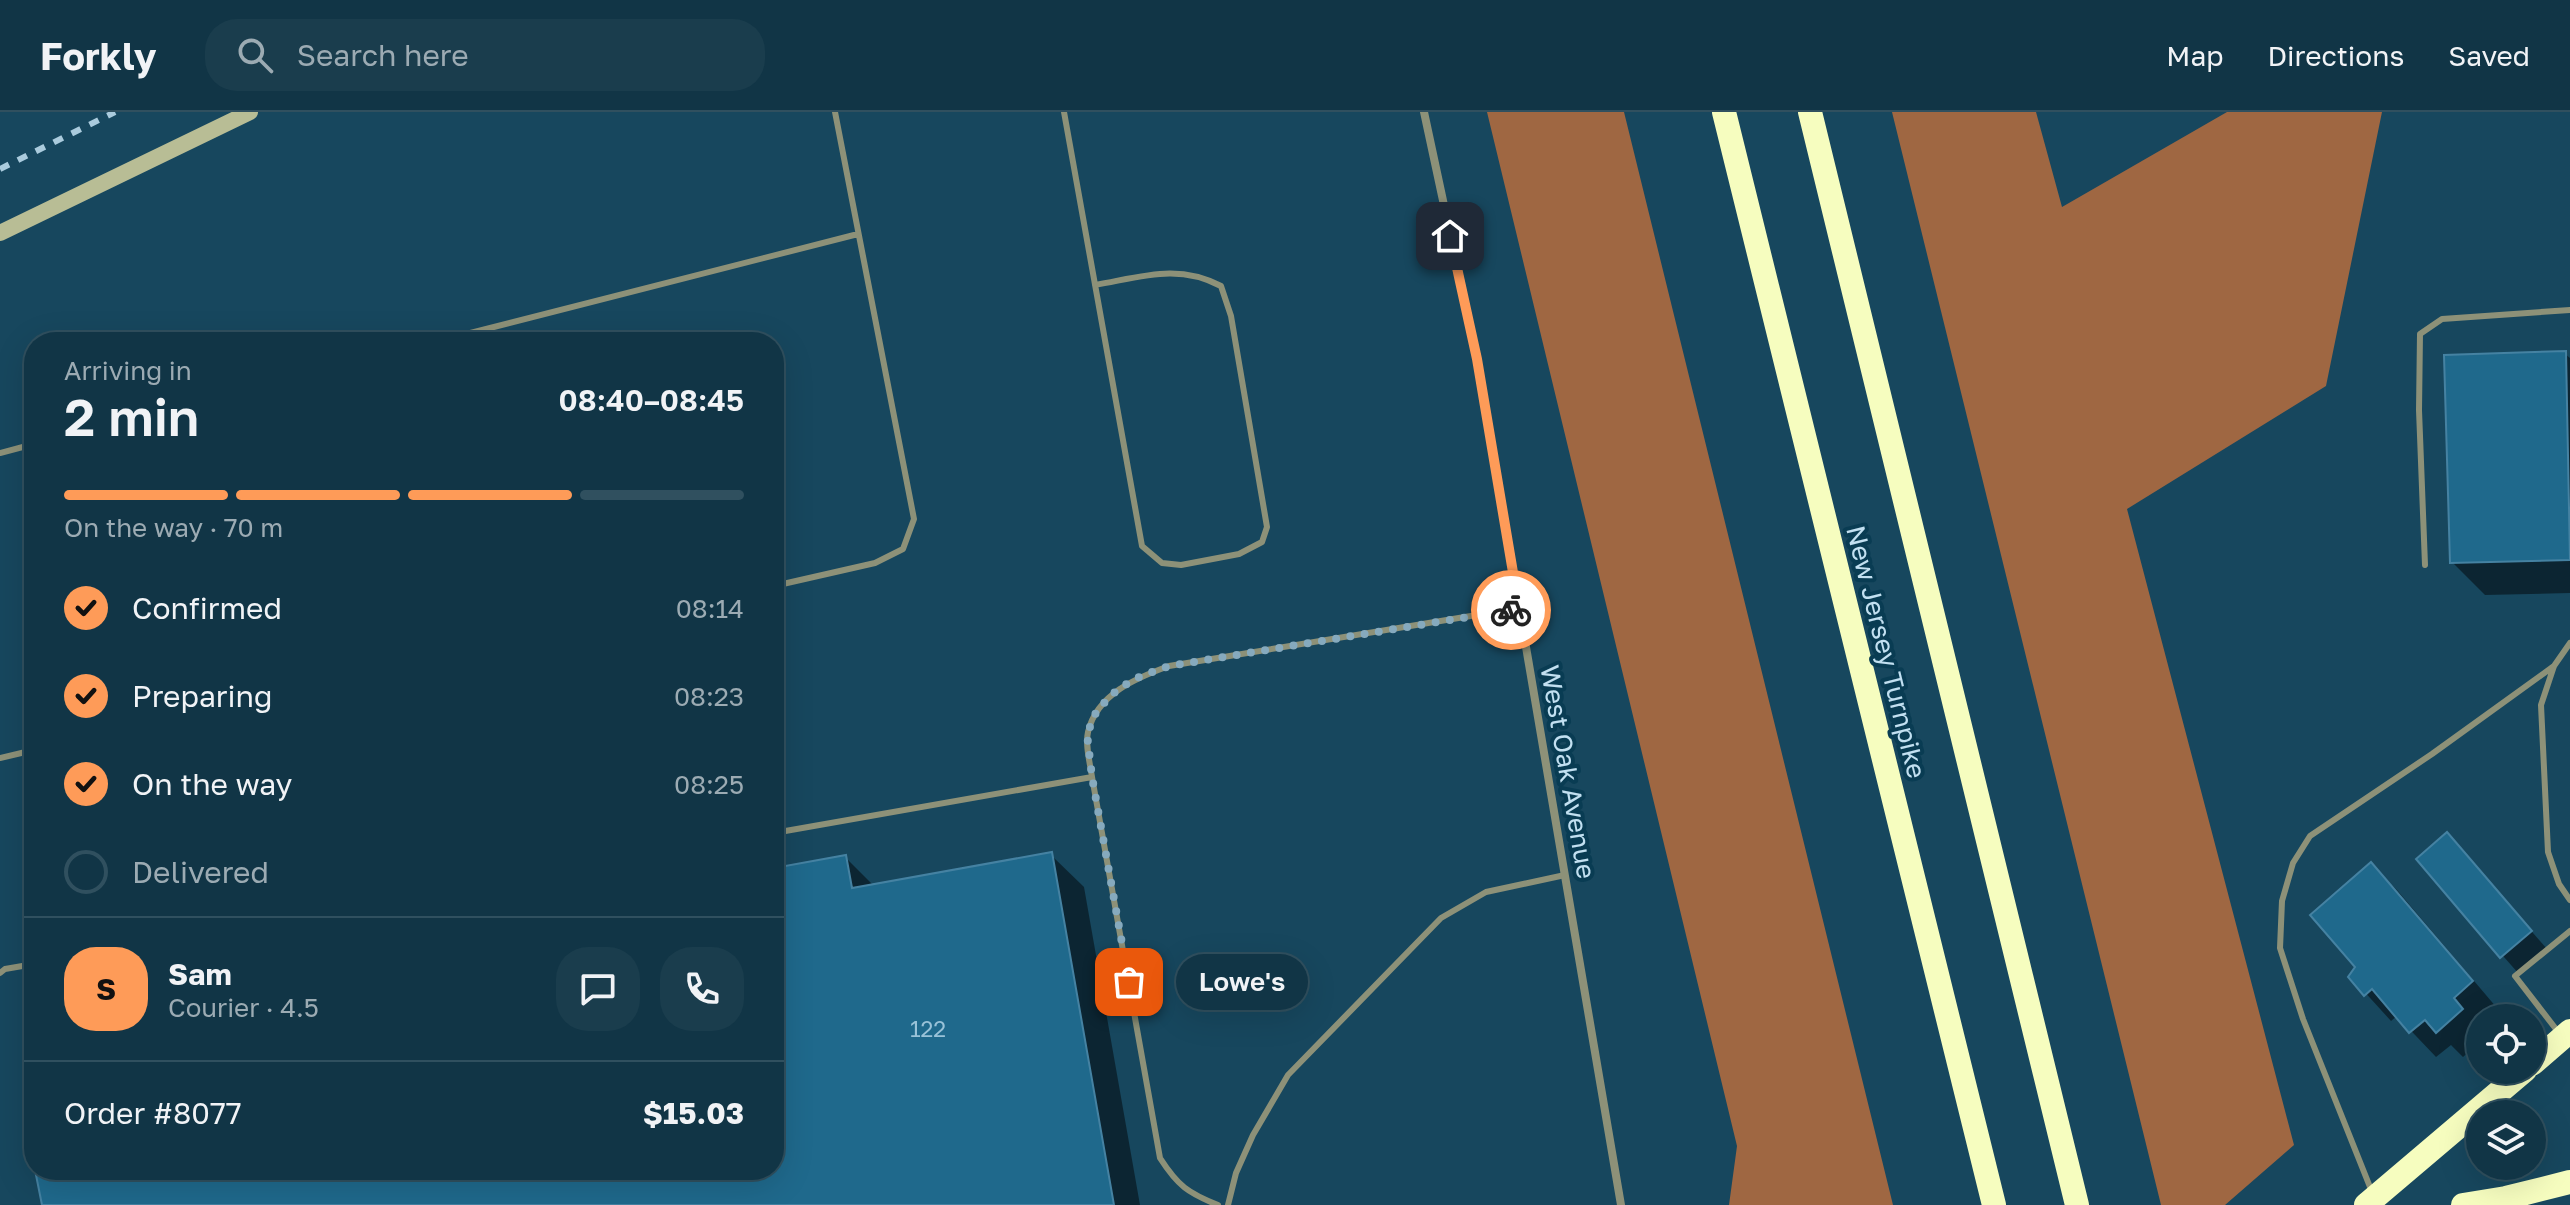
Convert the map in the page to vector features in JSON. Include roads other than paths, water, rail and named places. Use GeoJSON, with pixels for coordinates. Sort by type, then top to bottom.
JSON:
{"type":"FeatureCollection","features":[{"type":"Feature","properties":{"kind":"highway","name":"New Jersey Turnpike"},"geometry":{"type":"LineString","coordinates":[[1724,112],[1994,1205]]}},
{"type":"Feature","properties":{"kind":"highway","name":"New Jersey Turnpike"},"geometry":{"type":"LineString","coordinates":[[1810,112],[2077,1205]]}},
{"type":"Feature","properties":{"kind":"highway"},"geometry":{"type":"LineString","coordinates":[[2546,1052],[2566,1035]]}},
{"type":"Feature","properties":{"kind":"highway"},"geometry":{"type":"LineString","coordinates":[[2370,1201],[2508,1084]]}},
{"type":"Feature","properties":{"kind":"highway"},"geometry":{"type":"LineString","coordinates":[[2463,1205],[2511,1202],[2570,1182]]}},
{"type":"Feature","properties":{"kind":"street"},"geometry":{"type":"LineString","coordinates":[[0,233],[250,112]]}},
{"type":"Feature","properties":{"kind":"street","name":"West Oak Avenue"},"geometry":{"type":"LineString","coordinates":[[1424,112],[1477,359],[1621,1205]]}},
{"type":"Feature","properties":{"kind":"lane"},"geometry":{"type":"LineString","coordinates":[[784,584],[875,563],[903,549],[914,519],[835,112]]}},
{"type":"Feature","properties":{"kind":"lane"},"geometry":{"type":"LineString","coordinates":[[1064,112],[1095,285],[1142,546],[1162,563],[1181,565],[1239,554],[1262,542],[1267,527],[1231,316],[1221,286],[1202,276],[1169,272],[1095,285]]}},
{"type":"Feature","properties":{"kind":"lane"},"geometry":{"type":"LineString","coordinates":[[474,332],[858,234]]}},
{"type":"Feature","properties":{"kind":"lane"},"geometry":{"type":"LineString","coordinates":[[2425,565],[2419,410],[2420,334],[2442,319],[2570,310]]}},
{"type":"Feature","properties":{"kind":"lane"},"geometry":{"type":"LineString","coordinates":[[0,453],[24,447]]}},
{"type":"Feature","properties":{"kind":"lane"},"geometry":{"type":"LineString","coordinates":[[1218,1205],[1180,1186],[1160,1158],[1092,777],[1087,734],[1097,710],[1118,689],[1169,666],[1519,608]]}},
{"type":"Feature","properties":{"kind":"lane"},"geometry":{"type":"LineString","coordinates":[[2570,643],[2554,666],[2541,705],[2548,852],[2559,884],[2570,900]]}},
{"type":"Feature","properties":{"kind":"lane"},"geometry":{"type":"LineString","coordinates":[[2370,1201],[2280,948],[2282,901],[2293,863],[2310,836],[2432,754],[2554,666]]}},
{"type":"Feature","properties":{"kind":"lane"},"geometry":{"type":"LineString","coordinates":[[0,758],[24,752]]}},
{"type":"Feature","properties":{"kind":"lane"},"geometry":{"type":"LineString","coordinates":[[784,831],[1092,777]]}},
{"type":"Feature","properties":{"kind":"lane"},"geometry":{"type":"LineString","coordinates":[[1228,1205],[1236,1173],[1253,1135],[1288,1075],[1441,918],[1486,892],[1565,875]]}},
{"type":"Feature","properties":{"kind":"lane"},"geometry":{"type":"LineString","coordinates":[[2566,1035],[2515,976],[2570,931]]}},
{"type":"Feature","properties":{"kind":"lane"},"geometry":{"type":"LineString","coordinates":[[0,973],[24,966]]}},
{"type":"Feature","properties":{"kind":"railway"},"geometry":{"type":"LineString","coordinates":[[0,169],[115,112]]}},
{"type":"Feature","properties":{"kind":"place","name":"Lowe's"},"geometry":{"type":"Point","coordinates":[1129,982]}}]}
